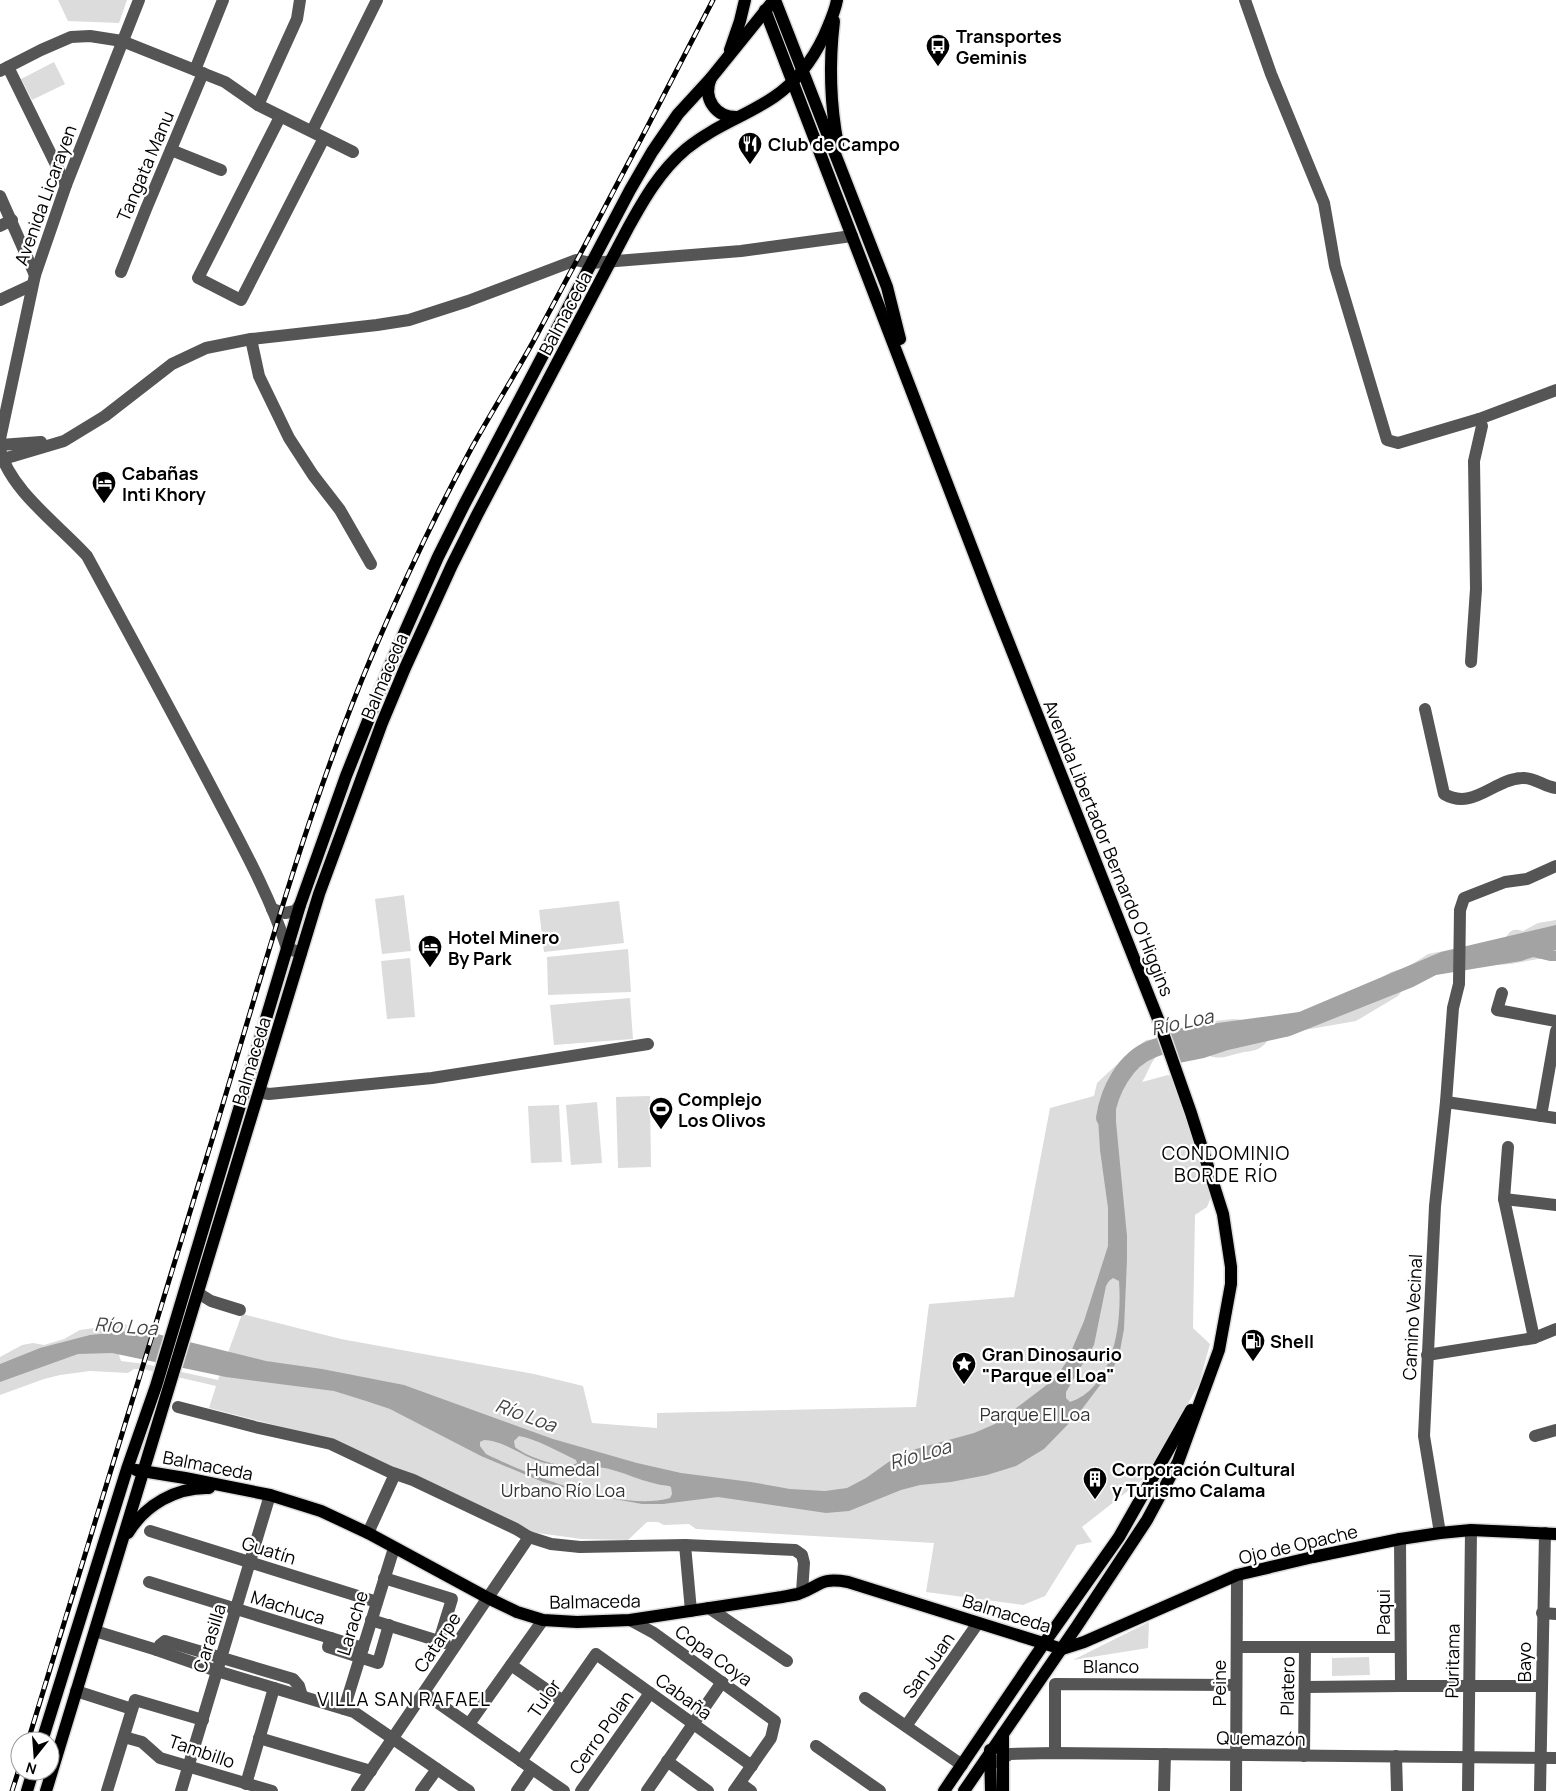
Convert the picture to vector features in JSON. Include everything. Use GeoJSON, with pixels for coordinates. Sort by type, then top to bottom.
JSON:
{"type":"FeatureCollection","features":[{"type":"Feature","properties":{"kind":"main road"},"geometry":{"type":"LineString","coordinates":[[728,56],[745,0]]}},
{"type":"Feature","properties":{"kind":"main road","name":"Balmaceda"},"geometry":{"type":"LineString","coordinates":[[46,1791],[143,1471],[162,1388],[287,948],[300,905],[368,720],[434,566],[591,263],[652,152],[678,114],[728,56],[763,5],[775,0]]}},
{"type":"Feature","properties":{"kind":"main road","name":"Avenida Libertador Bernardo O'Higgins"},"geometry":{"type":"LineString","coordinates":[[775,0],[887,287],[913,392]]}},
{"type":"Feature","properties":{"kind":"main road"},"geometry":{"type":"LineString","coordinates":[[837,2],[832,47],[831,98],[845,180]]}},
{"type":"Feature","properties":{"kind":"main road","name":"Balmaceda"},"geometry":{"type":"LineString","coordinates":[[181,1325],[198,1293],[301,953],[340,835],[405,668],[477,515],[644,200],[662,174],[697,141],[775,96],[803,71],[815,54],[837,2]]}},
{"type":"Feature","properties":{"kind":"main road","name":"Avenida Libertador Bernardo O'Higgins"},"geometry":{"type":"LineString","coordinates":[[763,5],[993,604],[1158,1019],[1221,1204],[1231,1267],[1231,1284],[1219,1350],[1178,1462],[1147,1520],[1003,1734],[991,1759],[968,1784]]}},
{"type":"Feature","properties":{"kind":"main road"},"geometry":{"type":"LineString","coordinates":[[711,78],[708,96],[713,107],[727,116],[738,117]]}},
{"type":"Feature","properties":{"kind":"main road"},"geometry":{"type":"LineString","coordinates":[[775,96],[801,102]]}},
{"type":"Feature","properties":{"kind":"main road","name":"Avenida Libertador Bernardo O'Higgins"},"geometry":{"type":"LineString","coordinates":[[944,1791],[1119,1537],[1207,1382]]}},
{"type":"Feature","properties":{"kind":"main road","name":"Balmaceda"},"geometry":{"type":"LineString","coordinates":[[45,1731],[127,1469],[162,1388]]}},
{"type":"Feature","properties":{"kind":"main road","name":"Balmaceda"},"geometry":{"type":"LineString","coordinates":[[127,1469],[270,1495],[321,1511],[488,1598],[517,1612],[542,1620],[577,1622],[630,1620],[782,1598],[802,1592],[819,1582],[834,1580],[848,1582],[1035,1641],[1045,1642],[1062,1649]]}},
{"type":"Feature","properties":{"kind":"main road"},"geometry":{"type":"LineString","coordinates":[[121,1546],[141,1516],[163,1499],[180,1491],[200,1487],[236,1489]]}},
{"type":"Feature","properties":{"kind":"main road","name":"Ojo de Opache"},"geometry":{"type":"LineString","coordinates":[[1062,1649],[1084,1642],[1237,1576],[1400,1539],[1440,1533],[1471,1530],[1550,1533]]}},
{"type":"Feature","properties":{"kind":"main road"},"geometry":{"type":"LineString","coordinates":[[991,1791],[992,1720]]}},
{"type":"Feature","properties":{"kind":"main road"},"geometry":{"type":"LineString","coordinates":[[1003,1734],[1003,1791]]}},
{"type":"Feature","properties":{"kind":"main road"},"geometry":{"type":"LineString","coordinates":[[968,1784],[980,1783],[987,1791]]}},
{"type":"Feature","properties":{"kind":"street","name":"Avenida Licarayen"},"geometry":{"type":"LineString","coordinates":[[0,439],[3,405],[33,280],[66,185],[139,0]]}},
{"type":"Feature","properties":{"kind":"street","name":"Tangata Manu"},"geometry":{"type":"LineString","coordinates":[[121,272],[171,150],[223,0]]}},
{"type":"Feature","properties":{"kind":"street"},"geometry":{"type":"LineString","coordinates":[[297,19],[300,0]]}},
{"type":"Feature","properties":{"kind":"street"},"geometry":{"type":"LineString","coordinates":[[258,105],[297,19],[310,0]]}},
{"type":"Feature","properties":{"kind":"street"},"geometry":{"type":"LineString","coordinates":[[312,131],[377,0]]}},
{"type":"Feature","properties":{"kind":"street"},"geometry":{"type":"LineString","coordinates":[[1245,0],[1271,74],[1324,203],[1335,266],[1387,440],[1398,443],[1479,419],[1556,390]]}},
{"type":"Feature","properties":{"kind":"street"},"geometry":{"type":"LineString","coordinates":[[66,185],[4,69],[41,50],[71,38],[90,36],[122,41],[225,82],[258,105],[353,152]]}},
{"type":"Feature","properties":{"kind":"street"},"geometry":{"type":"LineString","coordinates":[[280,117],[198,278],[241,300],[324,138]]}},
{"type":"Feature","properties":{"kind":"street"},"geometry":{"type":"LineString","coordinates":[[171,150],[221,170]]}},
{"type":"Feature","properties":{"kind":"street"},"geometry":{"type":"LineString","coordinates":[[0,196],[6,223],[33,280],[0,300]]}},
{"type":"Feature","properties":{"kind":"street"},"geometry":{"type":"LineString","coordinates":[[301,953],[287,948],[272,909],[247,856],[87,556],[23,492],[1,456],[64,441],[105,416],[172,364],[206,348],[251,339],[409,320],[468,301],[576,260],[591,263],[611,262],[741,251],[852,236]]}},
{"type":"Feature","properties":{"kind":"street"},"geometry":{"type":"LineString","coordinates":[[251,339],[259,376],[289,438],[312,475],[340,510],[371,564]]}},
{"type":"Feature","properties":{"kind":"street"},"geometry":{"type":"LineString","coordinates":[[1471,662],[1476,589],[1474,461],[1482,426],[1479,419]]}},
{"type":"Feature","properties":{"kind":"street"},"geometry":{"type":"LineString","coordinates":[[0,445],[64,441]]}},
{"type":"Feature","properties":{"kind":"street"},"geometry":{"type":"LineString","coordinates":[[1426,709],[1444,794],[1453,799],[1468,799],[1511,780],[1525,778],[1536,780],[1546,787],[1556,788]]}},
{"type":"Feature","properties":{"kind":"street","name":"Camino Vecinal"},"geometry":{"type":"LineString","coordinates":[[1440,1533],[1424,1436],[1435,1206],[1446,1102],[1453,1008],[1459,984],[1460,910],[1464,898],[1505,882],[1527,879],[1556,866]]}},
{"type":"Feature","properties":{"kind":"street"},"geometry":{"type":"LineString","coordinates":[[272,909],[285,913],[295,911],[300,905]]}},
{"type":"Feature","properties":{"kind":"street"},"geometry":{"type":"LineString","coordinates":[[1502,992],[1497,1010],[1556,1021]]}},
{"type":"Feature","properties":{"kind":"street"},"geometry":{"type":"LineString","coordinates":[[1541,1116],[1556,1031]]}},
{"type":"Feature","properties":{"kind":"street"},"geometry":{"type":"LineString","coordinates":[[260,1092],[269,1094],[432,1078],[648,1044]]}},
{"type":"Feature","properties":{"kind":"street"},"geometry":{"type":"LineString","coordinates":[[1446,1102],[1556,1118]]}},
{"type":"Feature","properties":{"kind":"street"},"geometry":{"type":"LineString","coordinates":[[1508,1147],[1504,1199],[1534,1338]]}},
{"type":"Feature","properties":{"kind":"street"},"geometry":{"type":"LineString","coordinates":[[1504,1199],[1556,1206]]}},
{"type":"Feature","properties":{"kind":"street"},"geometry":{"type":"LineString","coordinates":[[198,1293],[212,1301],[240,1310]]}},
{"type":"Feature","properties":{"kind":"street"},"geometry":{"type":"LineString","coordinates":[[1427,1355],[1534,1338],[1556,1329]]}},
{"type":"Feature","properties":{"kind":"street"},"geometry":{"type":"LineString","coordinates":[[178,1407],[331,1444],[395,1474],[413,1480],[529,1537],[551,1544],[580,1547],[686,1545],[795,1550],[802,1555],[804,1563],[802,1592]]}},
{"type":"Feature","properties":{"kind":"street"},"geometry":{"type":"LineString","coordinates":[[1535,1436],[1556,1430]]}},
{"type":"Feature","properties":{"kind":"street"},"geometry":{"type":"LineString","coordinates":[[368,1534],[395,1474]]}},
{"type":"Feature","properties":{"kind":"street","name":"Carasilla"},"geometry":{"type":"LineString","coordinates":[[181,1791],[270,1495]]}},
{"type":"Feature","properties":{"kind":"street","name":"Puritama"},"geometry":{"type":"LineString","coordinates":[[1468,1791],[1471,1530]]}},
{"type":"Feature","properties":{"kind":"street","name":"Guatín"},"geometry":{"type":"LineString","coordinates":[[150,1531],[377,1602]]}},
{"type":"Feature","properties":{"kind":"street","name":"Bayo"},"geometry":{"type":"LineString","coordinates":[[1540,1791],[1542,1613],[1550,1533]]}},
{"type":"Feature","properties":{"kind":"street","name":"Catarpe"},"geometry":{"type":"LineString","coordinates":[[358,1791],[529,1537]]}},
{"type":"Feature","properties":{"kind":"street","name":"Paqui"},"geometry":{"type":"LineString","coordinates":[[1400,1539],[1401,1686]]}},
{"type":"Feature","properties":{"kind":"street"},"geometry":{"type":"LineString","coordinates":[[686,1545],[691,1611]]}},
{"type":"Feature","properties":{"kind":"street","name":"Larache"},"geometry":{"type":"LineString","coordinates":[[344,1709],[394,1548]]}},
{"type":"Feature","properties":{"kind":"street","name":"Peine"},"geometry":{"type":"LineString","coordinates":[[1236,1791],[1237,1576]]}},
{"type":"Feature","properties":{"kind":"street"},"geometry":{"type":"LineString","coordinates":[[384,1578],[452,1599],[439,1640]]}},
{"type":"Feature","properties":{"kind":"street","name":"Machuca"},"geometry":{"type":"LineString","coordinates":[[150,1582],[330,1638],[378,1663]]}},
{"type":"Feature","properties":{"kind":"street"},"geometry":{"type":"LineString","coordinates":[[709,1608],[787,1661]]}},
{"type":"Feature","properties":{"kind":"street"},"geometry":{"type":"LineString","coordinates":[[1542,1613],[1556,1614]]}},
{"type":"Feature","properties":{"kind":"street"},"geometry":{"type":"LineString","coordinates":[[372,1620],[456,1646]]}},
{"type":"Feature","properties":{"kind":"street"},"geometry":{"type":"LineString","coordinates":[[469,1724],[542,1620]]}},
{"type":"Feature","properties":{"kind":"street","name":"Copa Coya"},"geometry":{"type":"LineString","coordinates":[[630,1620],[654,1633],[775,1721],[771,1738],[752,1766]]}},
{"type":"Feature","properties":{"kind":"street","name":"San Juan"},"geometry":{"type":"LineString","coordinates":[[906,1726],[978,1623]]}},
{"type":"Feature","properties":{"kind":"street","name":"Larache"},"geometry":{"type":"LineString","coordinates":[[378,1663],[390,1625]]}},
{"type":"Feature","properties":{"kind":"street"},"geometry":{"type":"LineString","coordinates":[[94,1631],[217,1671],[354,1712],[469,1791]]}},
{"type":"Feature","properties":{"kind":"street"},"geometry":{"type":"LineString","coordinates":[[157,1650],[165,1641],[293,1679],[299,1686],[302,1696]]}},
{"type":"Feature","properties":{"kind":"street"},"geometry":{"type":"LineString","coordinates":[[1237,1647],[1400,1647]]}},
{"type":"Feature","properties":{"kind":"street","name":"Platero"},"geometry":{"type":"LineString","coordinates":[[1304,1756],[1305,1647]]}},
{"type":"Feature","properties":{"kind":"street","name":"Cabaña"},"geometry":{"type":"LineString","coordinates":[[596,1654],[752,1766]]}},
{"type":"Feature","properties":{"kind":"street","name":"Tulor"},"geometry":{"type":"LineString","coordinates":[[521,1761],[596,1654]]}},
{"type":"Feature","properties":{"kind":"street"},"geometry":{"type":"LineString","coordinates":[[511,1665],[563,1701]]}},
{"type":"Feature","properties":{"kind":"street"},"geometry":{"type":"LineString","coordinates":[[647,1791],[722,1682]]}},
{"type":"Feature","properties":{"kind":"street","name":"Blanco"},"geometry":{"type":"LineString","coordinates":[[1055,1753],[1055,1684],[1236,1685]]}},
{"type":"Feature","properties":{"kind":"street"},"geometry":{"type":"LineString","coordinates":[[1305,1688],[1542,1686]]}},
{"type":"Feature","properties":{"kind":"street"},"geometry":{"type":"LineString","coordinates":[[246,1784],[274,1688]]}},
{"type":"Feature","properties":{"kind":"street"},"geometry":{"type":"LineString","coordinates":[[76,1691],[202,1720]]}},
{"type":"Feature","properties":{"kind":"street"},"geometry":{"type":"LineString","coordinates":[[424,1693],[564,1791]]}},
{"type":"Feature","properties":{"kind":"street","name":"Cerro Polan"},"geometry":{"type":"LineString","coordinates":[[581,1791],[650,1693]]}},
{"type":"Feature","properties":{"kind":"street"},"geometry":{"type":"LineString","coordinates":[[865,1698],[962,1765]]}},
{"type":"Feature","properties":{"kind":"street"},"geometry":{"type":"LineString","coordinates":[[107,1791],[134,1705]]}},
{"type":"Feature","properties":{"kind":"street","name":"Tambillo"},"geometry":{"type":"LineString","coordinates":[[124,1737],[142,1742],[160,1758],[272,1791]]}},
{"type":"Feature","properties":{"kind":"street"},"geometry":{"type":"LineString","coordinates":[[259,1738],[371,1771]]}},
{"type":"Feature","properties":{"kind":"street"},"geometry":{"type":"LineString","coordinates":[[816,1746],[864,1786],[880,1791]]}},
{"type":"Feature","properties":{"kind":"street","name":"Quemazón"},"geometry":{"type":"LineString","coordinates":[[991,1759],[1010,1754],[1055,1753],[1556,1758]]}},
{"type":"Feature","properties":{"kind":"street"},"geometry":{"type":"LineString","coordinates":[[1164,1791],[1165,1754]]}},
{"type":"Feature","properties":{"kind":"street"},"geometry":{"type":"LineString","coordinates":[[1396,1756],[1397,1791]]}},
{"type":"Feature","properties":{"kind":"street"},"geometry":{"type":"LineString","coordinates":[[667,1761],[708,1791]]}},
{"type":"Feature","properties":{"kind":"street"},"geometry":{"type":"LineString","coordinates":[[751,1791],[737,1787],[752,1766]]}},
{"type":"Feature","properties":{"kind":"street"},"geometry":{"type":"LineString","coordinates":[[421,1791],[437,1769]]}},
{"type":"Feature","properties":{"kind":"street"},"geometry":{"type":"LineString","coordinates":[[517,1791],[532,1769]]}},
{"type":"Feature","properties":{"kind":"green space"},"geometry":{"type":"Polygon","coordinates":[[[58,0],[127,0],[119,23],[68,21],[58,0]]]}},
{"type":"Feature","properties":{"kind":"green space"},"geometry":{"type":"Polygon","coordinates":[[[54,62],[65,84],[32,100],[21,79],[54,62]]]}},
{"type":"Feature","properties":{"kind":"green space"},"geometry":{"type":"Polygon","coordinates":[[[404,895],[411,951],[382,954],[375,899],[404,895]]]}},
{"type":"Feature","properties":{"kind":"green space"},"geometry":{"type":"Polygon","coordinates":[[[619,901],[624,943],[544,952],[539,910],[619,901]]]}},
{"type":"Feature","properties":{"kind":"green space","name":"Parque El Loa"},"geometry":{"type":"Polygon","coordinates":[[[1556,920],[1556,959],[1538,959],[1511,964],[1452,968],[1404,988],[1398,996],[1356,1021],[1293,1032],[1287,1037],[1281,1035],[1273,1036],[1253,1051],[1218,1058],[1206,1055],[1193,1047],[1182,1044],[1164,1051],[1156,1057],[1142,1082],[1168,1075],[1175,1078],[1213,1192],[1207,1207],[1195,1215],[1193,1328],[1210,1344],[1199,1384],[1147,1476],[1082,1527],[1092,1542],[1077,1545],[1045,1596],[1023,1605],[926,1592],[934,1543],[696,1529],[689,1524],[664,1525],[658,1522],[647,1522],[628,1540],[582,1539],[530,1532],[321,1437],[209,1408],[216,1386],[143,1369],[134,1369],[128,1373],[90,1371],[60,1375],[0,1395],[0,1357],[22,1345],[33,1343],[44,1345],[64,1339],[80,1330],[125,1324],[130,1327],[131,1332],[119,1355],[121,1361],[145,1364],[218,1380],[242,1314],[341,1339],[534,1374],[583,1386],[592,1423],[657,1428],[657,1413],[916,1407],[929,1304],[1014,1297],[1050,1108],[1094,1096],[1097,1083],[1146,1040],[1158,1039],[1177,1033],[1184,1027],[1194,1023],[1234,1019],[1275,1023],[1358,991],[1391,972],[1408,967],[1428,954],[1505,939],[1512,930],[1523,931],[1538,923],[1556,920]]]}},
{"type":"Feature","properties":{"kind":"green space"},"geometry":{"type":"Polygon","coordinates":[[[628,949],[631,992],[548,995],[547,957],[628,949]]]}},
{"type":"Feature","properties":{"kind":"green space"},"geometry":{"type":"Polygon","coordinates":[[[410,958],[415,1017],[387,1019],[381,961],[410,958]]]}},
{"type":"Feature","properties":{"kind":"green space"},"geometry":{"type":"Polygon","coordinates":[[[630,998],[633,1039],[554,1045],[550,1005],[630,998]]]}},
{"type":"Feature","properties":{"kind":"green space"},"geometry":{"type":"Polygon","coordinates":[[[650,1096],[651,1167],[618,1168],[616,1097],[650,1096]]]}},
{"type":"Feature","properties":{"kind":"green space"},"geometry":{"type":"Polygon","coordinates":[[[597,1102],[602,1163],[571,1165],[566,1105],[597,1102]]]}},
{"type":"Feature","properties":{"kind":"green space"},"geometry":{"type":"Polygon","coordinates":[[[559,1105],[562,1162],[531,1163],[528,1106],[559,1105]]]}},
{"type":"Feature","properties":{"kind":"green space"},"geometry":{"type":"Polygon","coordinates":[[[1149,1622],[1148,1648],[1073,1660],[1149,1622]]]}},
{"type":"Feature","properties":{"kind":"green space"},"geometry":{"type":"Polygon","coordinates":[[[1369,1657],[1370,1675],[1332,1676],[1332,1658],[1369,1657]]]}},
{"type":"Feature","properties":{"kind":"water"},"geometry":{"type":"Polygon","coordinates":[[[1556,925],[1556,950],[1521,961],[1436,975],[1413,987],[1290,1036],[1179,1063],[1166,1030],[1299,1012],[1441,952],[1556,925]]]}},
{"type":"Feature","properties":{"kind":"water"},"geometry":{"type":"Polygon","coordinates":[[[1110,1096],[1115,1101],[1116,1106],[1127,1236],[1124,1329],[1119,1356],[1113,1368],[1079,1413],[1044,1449],[1016,1466],[987,1475],[951,1482],[920,1485],[901,1490],[849,1511],[826,1513],[718,1497],[663,1504],[642,1504],[598,1496],[543,1482],[481,1456],[390,1409],[334,1391],[226,1377],[112,1353],[78,1354],[0,1382],[0,1364],[40,1348],[90,1335],[141,1330],[266,1361],[322,1369],[404,1385],[553,1439],[637,1463],[681,1473],[790,1489],[825,1491],[847,1488],[866,1478],[890,1461],[916,1449],[974,1433],[995,1424],[1057,1376],[1067,1361],[1084,1321],[1108,1246],[1108,1208],[1100,1150],[1098,1117],[1101,1100],[1110,1096]],[[1113,1278],[1106,1286],[1094,1345],[1066,1392],[1066,1398],[1070,1402],[1085,1394],[1097,1382],[1106,1368],[1112,1351],[1117,1333],[1120,1297],[1119,1281],[1113,1278]],[[519,1436],[514,1441],[515,1447],[520,1451],[536,1458],[555,1464],[571,1465],[577,1463],[576,1460],[533,1440],[519,1436]],[[484,1440],[480,1442],[480,1446],[486,1454],[576,1490],[627,1500],[650,1501],[670,1498],[672,1494],[671,1487],[669,1486],[651,1483],[616,1471],[591,1466],[551,1464],[537,1461],[500,1443],[484,1440]]]}},
{"type":"Feature","properties":{"kind":"waterway"},"geometry":{"type":"LineString","coordinates":[[1529,951],[1556,956]]}},
{"type":"Feature","properties":{"kind":"waterway","name":"Río Loa"},"geometry":{"type":"LineString","coordinates":[[1105,1118],[1110,1097],[1120,1077],[1134,1060],[1159,1046],[1183,1041]]}},
{"type":"Feature","properties":{"kind":"railway"},"geometry":{"type":"LineString","coordinates":[[31,1731],[288,888],[307,828],[350,711],[396,601],[445,499],[471,449],[556,300],[713,0]]}},
{"type":"Feature","properties":{"kind":"railway"},"geometry":{"type":"LineString","coordinates":[[12,1791],[15,1781]]}},
{"type":"Feature","properties":{"kind":"place","name":"Transportes Geminis"},"geometry":{"type":"Point","coordinates":[938,67]}},
{"type":"Feature","properties":{"kind":"place","name":"Club de Campo"},"geometry":{"type":"Point","coordinates":[750,165]}},
{"type":"Feature","properties":{"kind":"place","name":"Cabañas Inti Khory"},"geometry":{"type":"Point","coordinates":[104,504]}},
{"type":"Feature","properties":{"kind":"place","name":"Hotel Minero By Park"},"geometry":{"type":"Point","coordinates":[430,968]}},
{"type":"Feature","properties":{"kind":"place","name":"Complejo Los Olivos"},"geometry":{"type":"Point","coordinates":[661,1130]}},
{"type":"Feature","properties":{"kind":"place","name":"Shell"},"geometry":{"type":"Point","coordinates":[1253,1362]}},
{"type":"Feature","properties":{"kind":"place","name":"Gran Dinosaurio \"Parque el Loa\""},"geometry":{"type":"Point","coordinates":[964,1385]}},
{"type":"Feature","properties":{"kind":"place","name":"Corporación Cultural y Turismo Calama"},"geometry":{"type":"Point","coordinates":[1095,1500]}},
{"type":"Feature","properties":{"kind":"district","name":"CONDOMINIO BORDE RÍO"},"geometry":{"type":"Point","coordinates":[1226,1164]}},
{"type":"Feature","properties":{"kind":"district","name":"VILLA SAN RAFAEL"},"geometry":{"type":"Point","coordinates":[404,1699]}},
{"type":"Feature","properties":{"kind":"park label","name":"Humedal Urbano Río Loa"},"geometry":{"type":"Point","coordinates":[563,1479]}}]}
